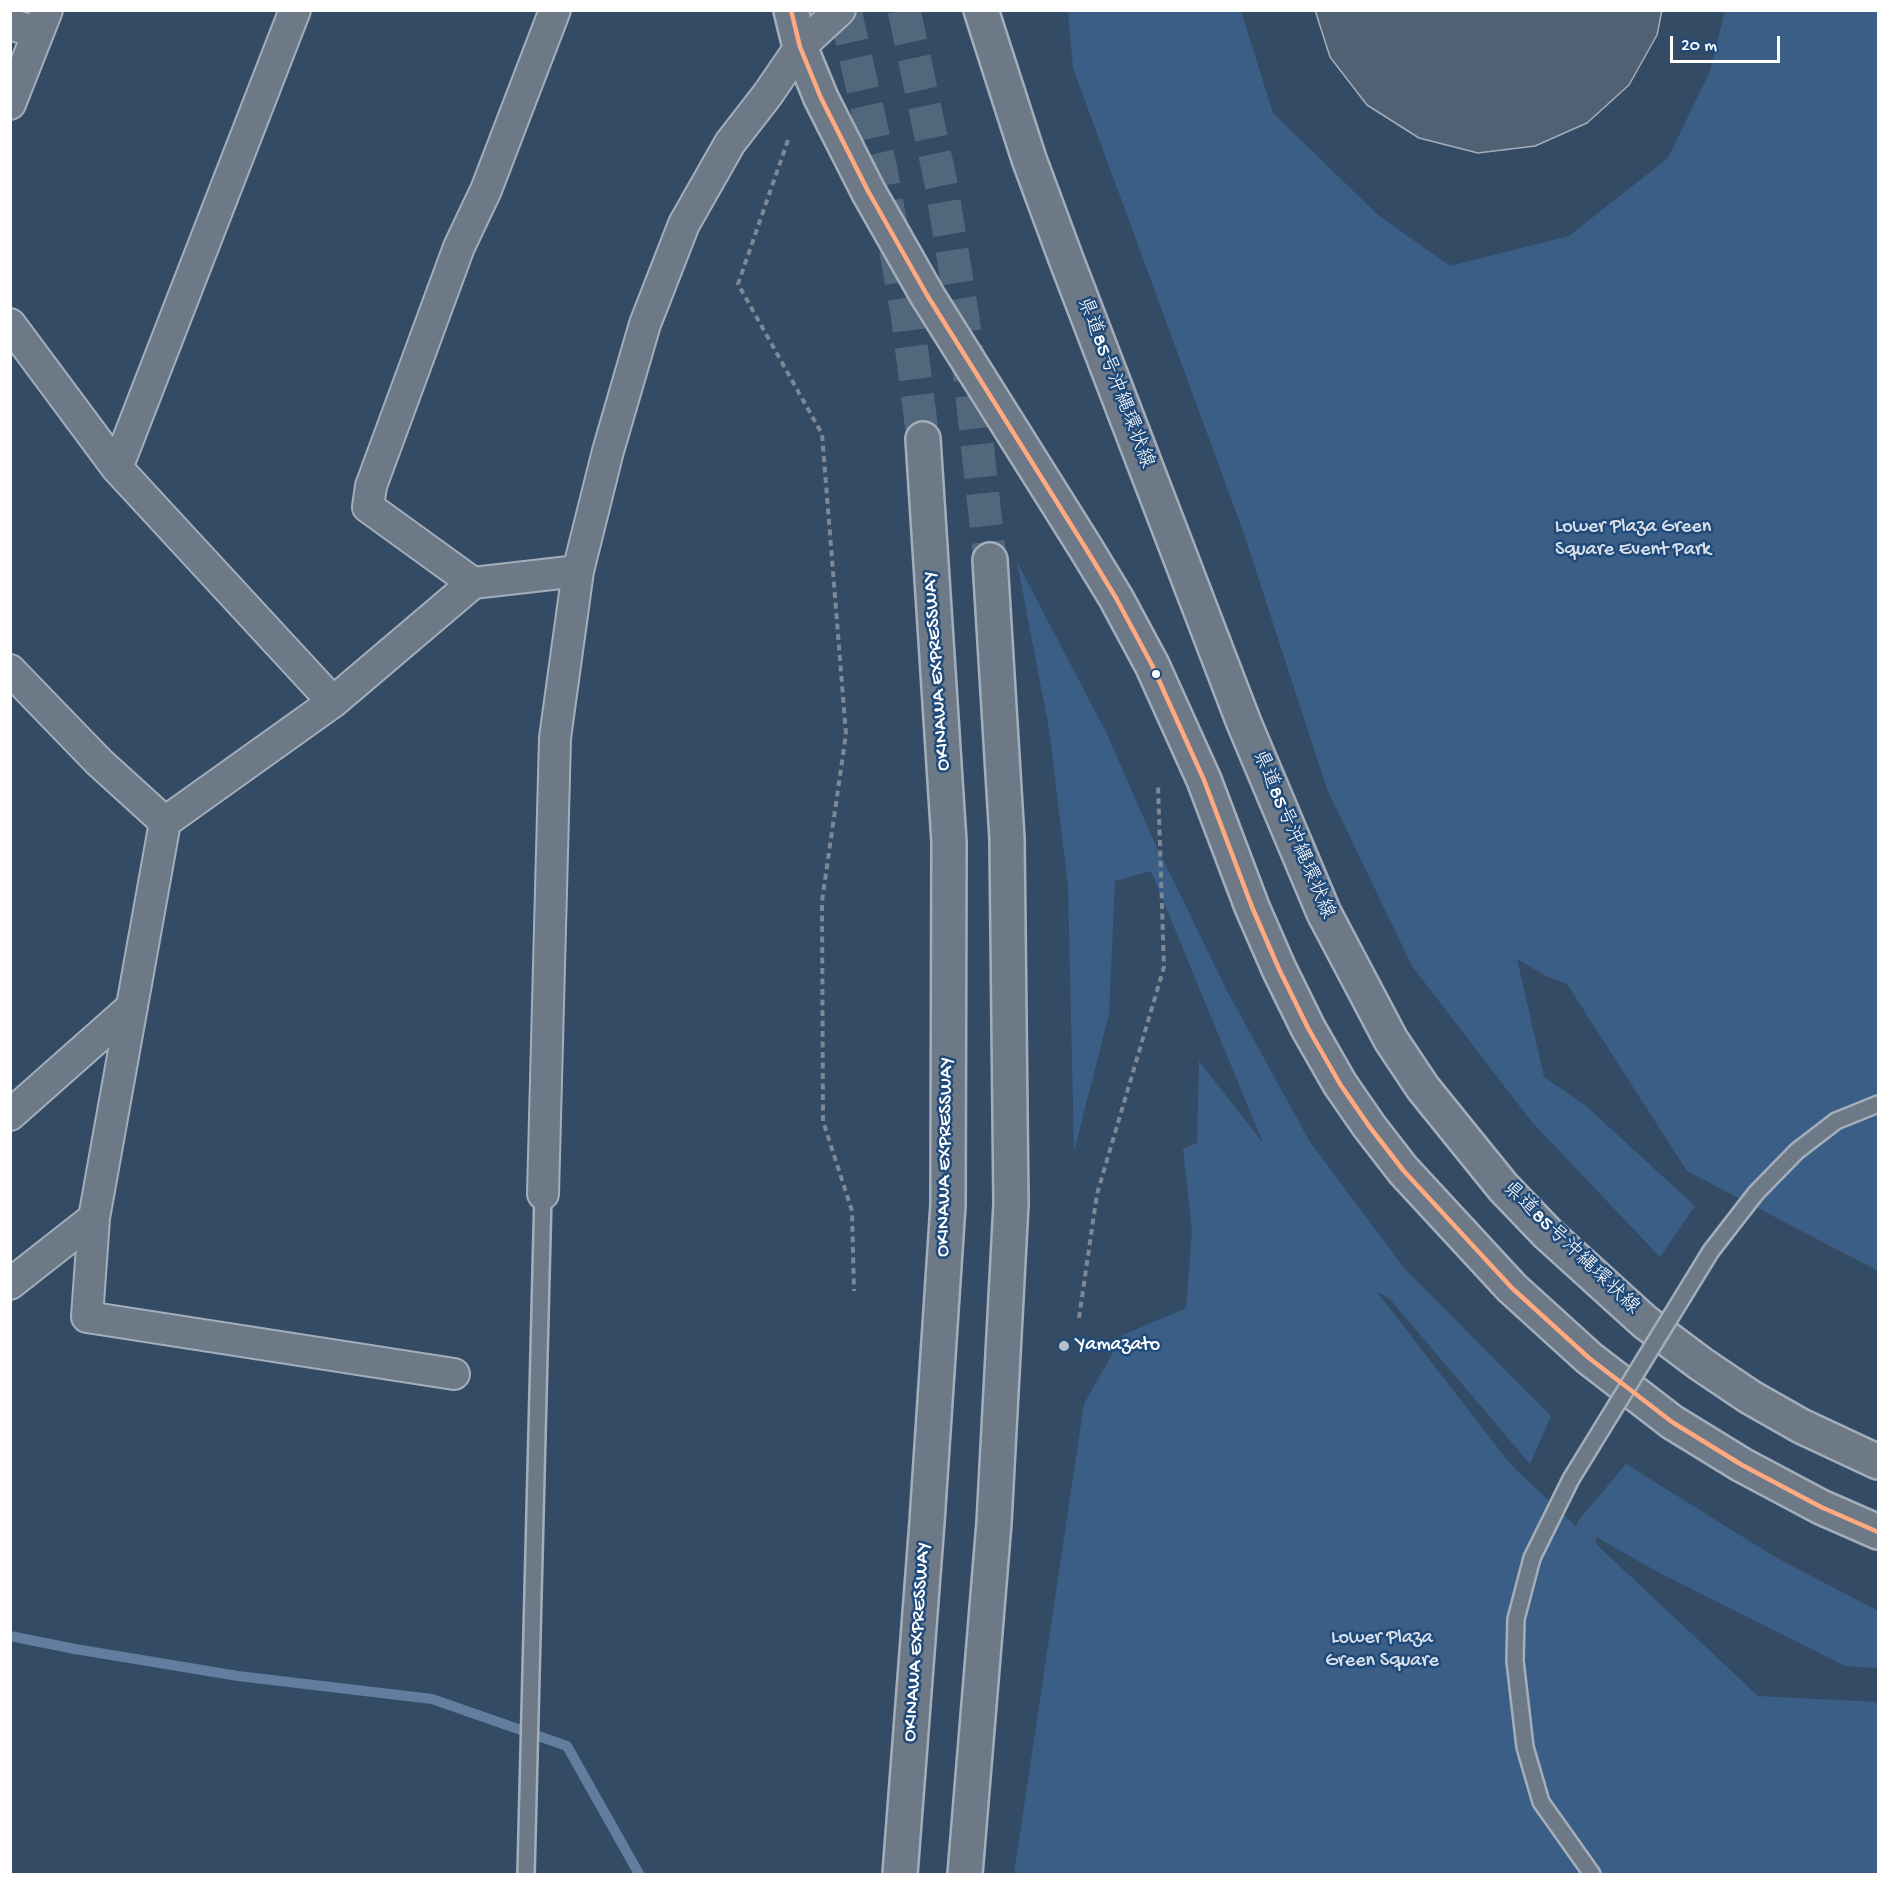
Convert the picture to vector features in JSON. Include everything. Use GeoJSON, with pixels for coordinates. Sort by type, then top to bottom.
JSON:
{"type":"FeatureCollection","features":[{"type":"Feature","properties":{"kind":"main road"},"geometry":{"type":"LineString","coordinates":[[790,10],[801,47],[843,144],[927,295],[1079,536],[1152,665],[1204,780],[1252,907],[1279,969],[1308,1028],[1340,1084],[1369,1126],[1403,1170],[1512,1288],[1589,1358],[1672,1422],[1742,1465],[1821,1507],[1878,1532]]}},
{"type":"Feature","properties":{"kind":"main road","name":"県道85号沖縄環状線"},"geometry":{"type":"LineString","coordinates":[[981,10],[1029,159],[1244,723],[1324,913],[1391,1040],[1423,1088],[1503,1187],[1548,1234],[1646,1322],[1701,1364],[1750,1397],[1801,1426],[1878,1462]]}},
{"type":"Feature","properties":{"kind":"main road","name":"OKINAWA EXPRESSWAY"},"geometry":{"type":"LineString","coordinates":[[900,1875],[948,1205],[949,842],[923,439]]}},
{"type":"Feature","properties":{"kind":"main road"},"geometry":{"type":"LineString","coordinates":[[965,1875],[994,1523],[1011,1204],[1007,839],[990,560]]}},
{"type":"Feature","properties":{"kind":"street"},"geometry":{"type":"LineString","coordinates":[[117,468],[295,10]]}},
{"type":"Feature","properties":{"kind":"street"},"geometry":{"type":"LineString","coordinates":[[472,583],[368,507],[371,486],[459,247],[486,190],[555,10]]}},
{"type":"Feature","properties":{"kind":"street"},"geometry":{"type":"LineString","coordinates":[[543,1194],[555,738],[578,571],[608,451],[645,324],[684,225],[730,143],[801,47],[840,10]]}},
{"type":"Feature","properties":{"kind":"street"},"geometry":{"type":"LineString","coordinates":[[10,104],[32,23]]}},
{"type":"Feature","properties":{"kind":"street"},"geometry":{"type":"LineString","coordinates":[[10,324],[117,468],[333,702]]}},
{"type":"Feature","properties":{"kind":"street"},"geometry":{"type":"LineString","coordinates":[[454,1374],[87,1317],[94,1218],[165,822],[333,702],[472,583],[578,571]]}},
{"type":"Feature","properties":{"kind":"street"},"geometry":{"type":"LineString","coordinates":[[10,669],[99,762],[165,822]]}},
{"type":"Feature","properties":{"kind":"street"},"geometry":{"type":"LineString","coordinates":[[10,1115],[132,1007]]}},
{"type":"Feature","properties":{"kind":"street"},"geometry":{"type":"LineString","coordinates":[[10,1284],[94,1218]]}},
{"type":"Feature","properties":{"kind":"lane"},"geometry":{"type":"LineString","coordinates":[[1592,1875],[1541,1802],[1525,1747],[1515,1660],[1516,1619],[1532,1558],[1571,1479],[1711,1251],[1756,1193],[1797,1151],[1836,1121],[1878,1104]]}},
{"type":"Feature","properties":{"kind":"lane"},"geometry":{"type":"LineString","coordinates":[[526,1875],[543,1194]]}},
{"type":"Feature","properties":{"kind":"path"},"geometry":{"type":"LineString","coordinates":[[788,141],[738,284],[822,434],[846,734],[822,901],[823,1121],[852,1210],[854,1291]]}},
{"type":"Feature","properties":{"kind":"path"},"geometry":{"type":"LineString","coordinates":[[1079,1318],[1097,1194],[1164,967],[1158,785]]}},
{"type":"Feature","properties":{"kind":"green space","name":"Lower Plaza Green Square Event Park"},"geometry":{"type":"Polygon","coordinates":[[[1068,11],[1241,11],[1273,113],[1378,215],[1450,266],[1569,236],[1668,158],[1710,71],[1725,11],[1878,11],[1878,1271],[1687,1171],[1567,984],[1546,976],[1517,959],[1544,1077],[1586,1106],[1695,1206],[1660,1257],[1531,1121],[1412,966],[1327,789],[1244,534],[1073,68],[1068,11]]]}},
{"type":"Feature","properties":{"kind":"green space","name":"Lower Plaza Green Square"},"geometry":{"type":"Polygon","coordinates":[[[1017,562],[1106,732],[1152,837],[1227,991],[1310,1142],[1405,1269],[1551,1416],[1530,1464],[1389,1298],[1377,1292],[1511,1465],[1576,1526],[1626,1464],[1775,1557],[1878,1611],[1878,1668],[1845,1666],[1658,1572],[1596,1537],[1596,1544],[1758,1696],[1878,1702],[1878,1874],[1014,1874],[1084,1404],[1123,1335],[1186,1308],[1192,1232],[1183,1149],[1197,1143],[1199,1061],[1263,1143],[1151,871],[1115,881],[1109,1014],[1074,1151],[1068,886],[1049,729],[1017,562]]]}},
{"type":"Feature","properties":{"kind":"building"},"geometry":{"type":"Polygon","coordinates":[[[1315,10],[1662,10],[1657,35],[1629,85],[1587,123],[1535,146],[1478,153],[1419,138],[1367,105],[1330,57],[1315,10]]]}},
{"type":"Feature","properties":{"kind":"waterway"},"geometry":{"type":"LineString","coordinates":[[10,1636],[238,1676],[432,1699],[567,1746],[639,1874]]}},
{"type":"Feature","properties":{"kind":"tunnel"},"geometry":{"type":"LineString","coordinates":[[845,10],[881,170],[907,313],[923,439]]}},
{"type":"Feature","properties":{"kind":"tunnel"},"geometry":{"type":"LineString","coordinates":[[904,10],[942,188],[964,325],[990,560]]}},
{"type":"Feature","properties":{"kind":"transit line"},"geometry":{"type":"LineString","coordinates":[[791,10],[800,47],[821,98],[868,191],[927,295],[1116,598],[1152,665],[1204,780],[1252,907],[1279,969],[1308,1028],[1340,1084],[1369,1126],[1403,1170],[1512,1288],[1589,1358],[1672,1422],[1742,1465],[1821,1507],[1878,1532]]}},
{"type":"Feature","properties":{"kind":"place","name":"Yamazato"},"geometry":{"type":"Point","coordinates":[1064,1346]}}]}
